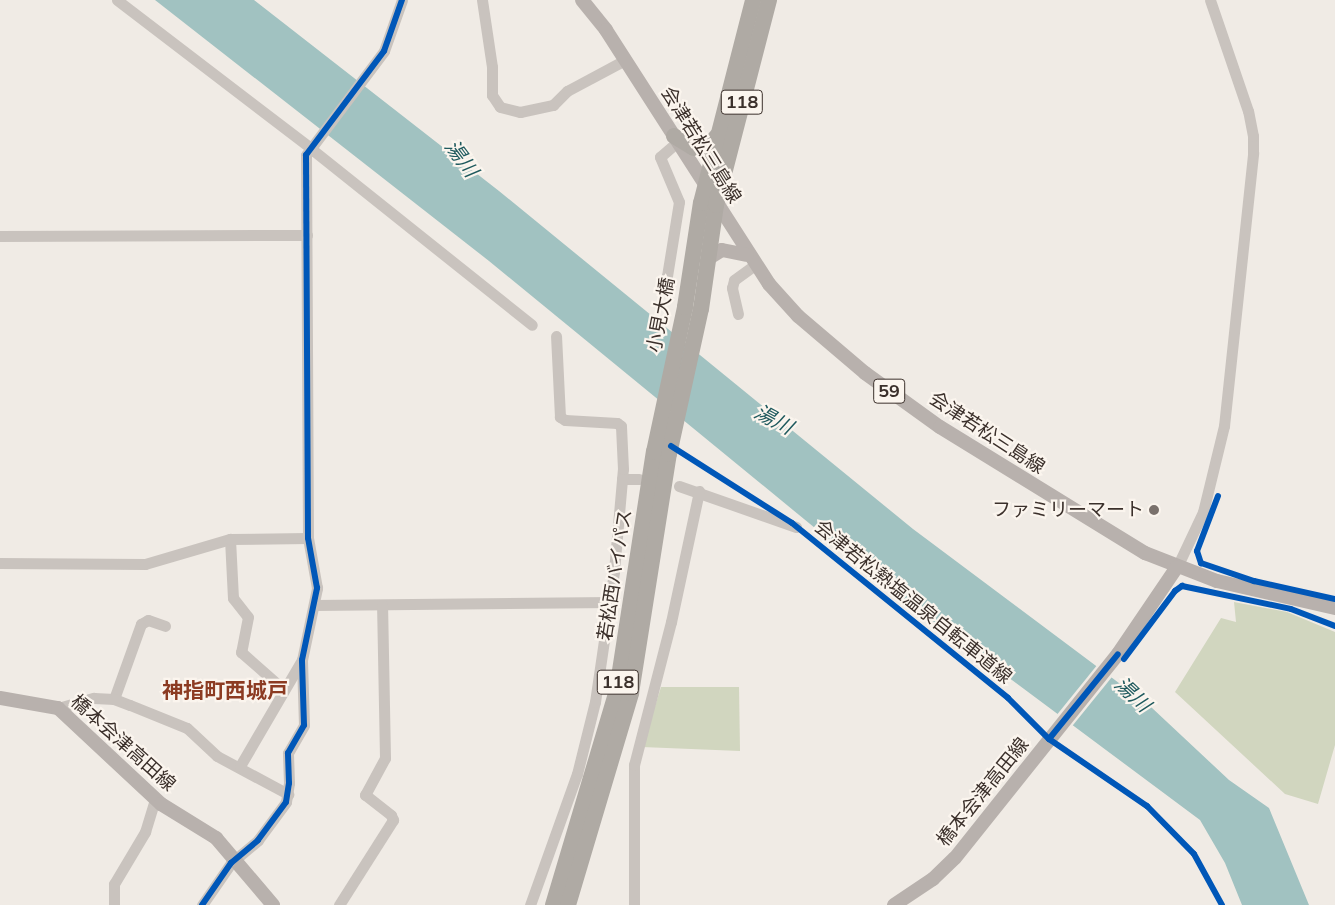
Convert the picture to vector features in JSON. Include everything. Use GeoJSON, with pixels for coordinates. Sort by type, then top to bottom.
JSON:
{"type":"FeatureCollection","features":[{"type":"Feature","properties":{"kind":"highway","name":"118"},"geometry":{"type":"LineString","coordinates":[[705,186],[753,0]]}},
{"type":"Feature","properties":{"kind":"highway","name":"118"},"geometry":{"type":"LineString","coordinates":[[716,205],[769,0]]}},
{"type":"Feature","properties":{"kind":"highway"},"geometry":{"type":"LineString","coordinates":[[675,139],[694,148],[710,144],[717,136]]}},
{"type":"Feature","properties":{"kind":"highway","name":"小見大橋"},"geometry":{"type":"LineString","coordinates":[[662,453],[705,186]]}},
{"type":"Feature","properties":{"kind":"highway","name":"小見大橋"},"geometry":{"type":"LineString","coordinates":[[662,453],[701,309],[716,205]]}},
{"type":"Feature","properties":{"kind":"highway","name":"若松西バイパス"},"geometry":{"type":"LineString","coordinates":[[553,905],[617,690],[662,453]]}},
{"type":"Feature","properties":{"kind":"highway","name":"若松西バイパス"},"geometry":{"type":"LineString","coordinates":[[568,905],[631,693],[662,453]]}},
{"type":"Feature","properties":{"kind":"main road","name":"会津若松三島線"},"geometry":{"type":"LineString","coordinates":[[582,0],[625,60],[751,260],[798,316],[889,391],[1112,535],[1178,567],[1236,586],[1335,608]]}},
{"type":"Feature","properties":{"kind":"main road"},"geometry":{"type":"LineString","coordinates":[[709,258],[722,250],[751,260]]}},
{"type":"Feature","properties":{"kind":"main road","name":"橋本会津高田線"},"geometry":{"type":"LineString","coordinates":[[896,905],[933,879],[955,858],[1118,654],[1178,567]]}},
{"type":"Feature","properties":{"kind":"main road","name":"橋本会津高田線"},"geometry":{"type":"LineString","coordinates":[[0,698],[58,708],[156,800],[208,832],[236,859],[273,905]]}},
{"type":"Feature","properties":{"kind":"street"},"geometry":{"type":"LineString","coordinates":[[117,0],[309,147],[532,325]]}},
{"type":"Feature","properties":{"kind":"street"},"geometry":{"type":"LineString","coordinates":[[202,905],[236,859],[270,826],[288,794],[288,753],[301,733],[306,715],[302,660],[315,605],[317,588],[308,538],[307,235],[304,172],[309,147],[384,51],[402,0]]}},
{"type":"Feature","properties":{"kind":"street"},"geometry":{"type":"LineString","coordinates":[[482,0],[492,67],[492,95],[500,107],[520,112],[553,105],[567,91],[625,60]]}},
{"type":"Feature","properties":{"kind":"street"},"geometry":{"type":"LineString","coordinates":[[1178,567],[1190,545],[1206,503],[1224,426],[1253,153],[1253,136],[1248,111],[1210,0]]}},
{"type":"Feature","properties":{"kind":"street"},"geometry":{"type":"LineString","coordinates":[[662,287],[667,276],[679,202],[660,157],[675,139]]}},
{"type":"Feature","properties":{"kind":"street"},"geometry":{"type":"LineString","coordinates":[[0,236],[307,235]]}},
{"type":"Feature","properties":{"kind":"street"},"geometry":{"type":"LineString","coordinates":[[738,314],[732,288],[734,280],[751,260]]}},
{"type":"Feature","properties":{"kind":"street"},"geometry":{"type":"LineString","coordinates":[[530,905],[584,746],[602,664],[611,602],[622,479],[621,426],[565,420],[560,417],[556,336]]}},
{"type":"Feature","properties":{"kind":"street"},"geometry":{"type":"LineString","coordinates":[[622,479],[639,479]]}},
{"type":"Feature","properties":{"kind":"street"},"geometry":{"type":"LineString","coordinates":[[679,486],[796,527]]}},
{"type":"Feature","properties":{"kind":"street"},"geometry":{"type":"LineString","coordinates":[[634,905],[634,765],[671,622],[699,492]]}},
{"type":"Feature","properties":{"kind":"street"},"geometry":{"type":"LineString","coordinates":[[0,563],[145,564],[230,539],[308,538]]}},
{"type":"Feature","properties":{"kind":"street"},"geometry":{"type":"LineString","coordinates":[[230,539],[233,598],[248,616],[241,652],[283,689]]}},
{"type":"Feature","properties":{"kind":"street"},"geometry":{"type":"LineString","coordinates":[[315,605],[611,602]]}},
{"type":"Feature","properties":{"kind":"street"},"geometry":{"type":"LineString","coordinates":[[339,905],[393,820],[391,814],[365,795],[385,758],[382,605]]}},
{"type":"Feature","properties":{"kind":"street"},"geometry":{"type":"LineString","coordinates":[[114,699],[141,624],[148,620],[165,626]]}},
{"type":"Feature","properties":{"kind":"street"},"geometry":{"type":"LineString","coordinates":[[240,766],[283,689],[302,660]]}},
{"type":"Feature","properties":{"kind":"street"},"geometry":{"type":"LineString","coordinates":[[58,708],[94,698],[114,699],[186,728],[206,748],[288,794]]}},
{"type":"Feature","properties":{"kind":"street"},"geometry":{"type":"LineString","coordinates":[[114,905],[114,884],[145,832],[156,800]]}},
{"type":"Feature","properties":{"kind":"green space"},"geometry":{"type":"Polygon","coordinates":[[[1234,602],[1287,612],[1335,632],[1335,745],[1318,804],[1285,794],[1175,692],[1221,618],[1236,622],[1234,602]]]}},
{"type":"Feature","properties":{"kind":"green space"},"geometry":{"type":"Polygon","coordinates":[[[661,687],[739,687],[740,751],[642,747],[661,687]]]}},
{"type":"Feature","properties":{"kind":"water","name":"湯川"},"geometry":{"type":"Polygon","coordinates":[[[155,0],[254,0],[499,191],[913,529],[1151,707],[1229,780],[1269,808],[1309,905],[1242,905],[1225,863],[1200,820],[887,587],[489,261],[155,0]]]}},
{"type":"Feature","properties":{"kind":"pier"},"geometry":{"type":"Polygon","coordinates":[[[1098,664],[1113,676],[1072,726],[1057,715],[1098,664]]]}},
{"type":"Feature","properties":{"kind":"cycle path"},"geometry":{"type":"LineString","coordinates":[[202,905],[231,863],[258,840],[286,802],[289,783],[288,753],[304,725],[302,660],[317,588],[308,538],[306,155],[384,51],[402,0]]}},
{"type":"Feature","properties":{"kind":"cycle path","name":"会津若松熱塩温泉自転車道線"},"geometry":{"type":"LineString","coordinates":[[671,446],[792,523],[1008,698],[1049,739],[1147,806],[1194,854],[1222,905]]}},
{"type":"Feature","properties":{"kind":"cycle path"},"geometry":{"type":"LineString","coordinates":[[1218,496],[1197,551],[1201,563],[1254,581],[1335,599]]}},
{"type":"Feature","properties":{"kind":"cycle path"},"geometry":{"type":"LineString","coordinates":[[1124,659],[1175,591],[1182,586],[1291,609],[1335,626]]}},
{"type":"Feature","properties":{"kind":"cycle path"},"geometry":{"type":"LineString","coordinates":[[1049,739],[1118,654]]}},
{"type":"Feature","properties":{"kind":"place","name":"ファミリーマート"},"geometry":{"type":"Point","coordinates":[1154,510]}},
{"type":"Feature","properties":{"kind":"district","name":"神指町西城戸"},"geometry":{"type":"Point","coordinates":[225,690]}}]}
